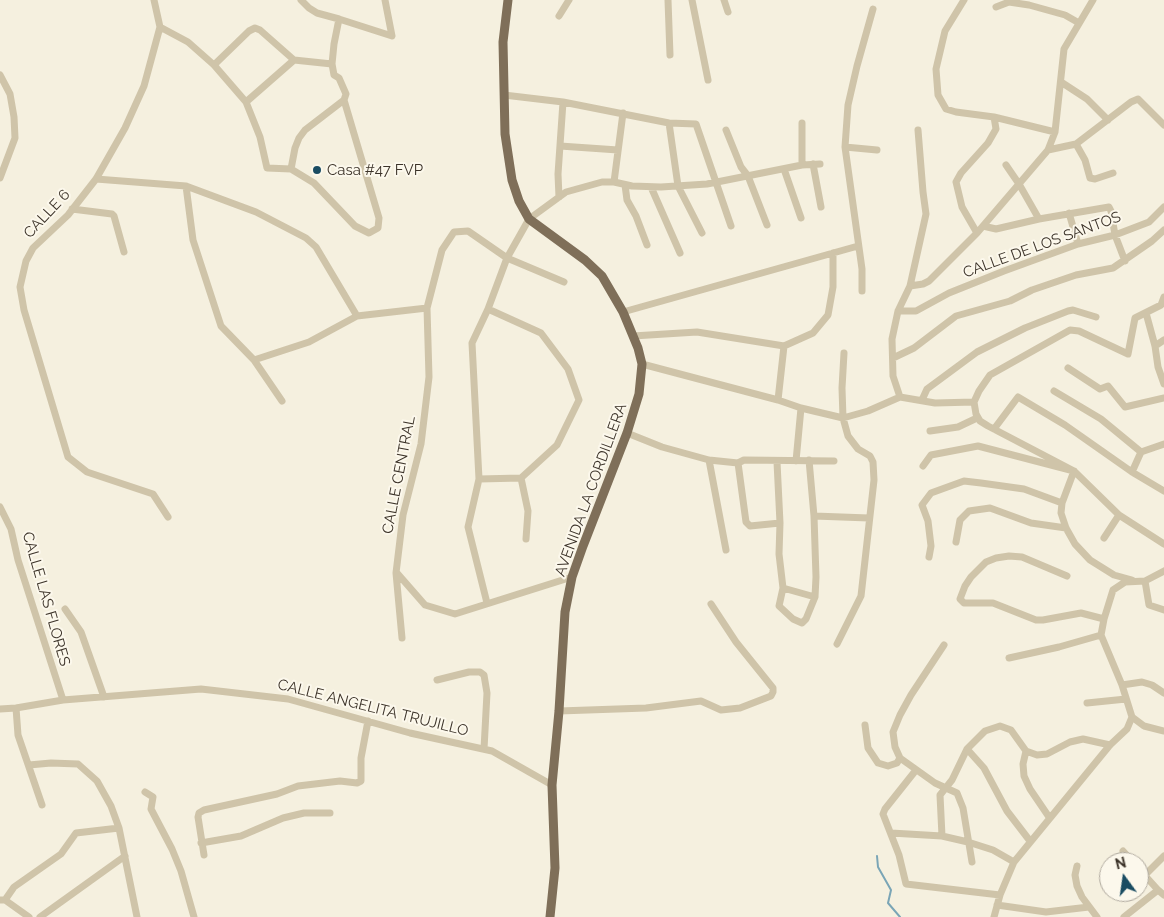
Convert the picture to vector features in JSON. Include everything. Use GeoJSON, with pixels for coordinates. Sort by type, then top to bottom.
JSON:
{"type":"FeatureCollection","features":[{"type":"Feature","properties":{"kind":"main road","name":"AVENIDA LA CORDILLERA"},"geometry":{"type":"LineString","coordinates":[[508,0],[503,42],[505,134],[511,173],[519,201],[529,218],[585,260],[602,276],[623,312],[642,364],[639,394],[628,433],[604,490],[572,576],[565,612],[560,711],[552,785],[555,868],[550,917]]}},
{"type":"Feature","properties":{"kind":"street","name":"CALLE 6"},"geometry":{"type":"LineString","coordinates":[[154,0],[160,27],[144,86],[125,128],[96,179],[72,209],[33,248],[26,261],[20,287],[24,310],[68,457],[87,472],[153,494],[168,517]]}},
{"type":"Feature","properties":{"kind":"street"},"geometry":{"type":"LineString","coordinates":[[302,0],[317,13],[392,36],[385,0]]}},
{"type":"Feature","properties":{"kind":"street"},"geometry":{"type":"LineString","coordinates":[[559,16],[569,0]]}},
{"type":"Feature","properties":{"kind":"street"},"geometry":{"type":"LineString","coordinates":[[668,0],[670,55]]}},
{"type":"Feature","properties":{"kind":"street"},"geometry":{"type":"LineString","coordinates":[[692,0],[708,80]]}},
{"type":"Feature","properties":{"kind":"street"},"geometry":{"type":"LineString","coordinates":[[724,0],[728,12]]}},
{"type":"Feature","properties":{"kind":"street"},"geometry":{"type":"LineString","coordinates":[[964,0],[945,31],[936,69],[938,95],[946,108],[956,112],[994,116],[1055,132]]}},
{"type":"Feature","properties":{"kind":"street"},"geometry":{"type":"LineString","coordinates":[[910,286],[929,281],[977,233],[1048,150],[1055,132],[1064,49],[1093,0]]}},
{"type":"Feature","properties":{"kind":"street"},"geometry":{"type":"LineString","coordinates":[[996,7],[1009,2],[1029,5],[1065,15],[1079,23]]}},
{"type":"Feature","properties":{"kind":"street"},"geometry":{"type":"LineString","coordinates":[[862,291],[862,269],[845,147],[850,98],[873,9]]}},
{"type":"Feature","properties":{"kind":"street"},"geometry":{"type":"LineString","coordinates":[[291,169],[299,138],[305,130],[344,100],[346,94],[339,78],[334,76],[332,64],[339,19]]}},
{"type":"Feature","properties":{"kind":"street"},"geometry":{"type":"LineString","coordinates":[[160,27],[188,42],[214,65],[246,102],[260,137],[267,168],[291,169],[314,182],[355,226],[369,233],[378,228],[379,218],[344,100]]}},
{"type":"Feature","properties":{"kind":"street"},"geometry":{"type":"LineString","coordinates":[[214,65],[249,31],[255,28],[260,30],[294,60],[332,64]]}},
{"type":"Feature","properties":{"kind":"street"},"geometry":{"type":"LineString","coordinates":[[246,102],[294,60]]}},
{"type":"Feature","properties":{"kind":"street"},"geometry":{"type":"LineString","coordinates":[[0,75],[10,94],[14,117],[14,138],[0,178]]}},
{"type":"Feature","properties":{"kind":"street"},"geometry":{"type":"LineString","coordinates":[[1061,82],[1087,99],[1108,120]]}},
{"type":"Feature","properties":{"kind":"street"},"geometry":{"type":"LineString","coordinates":[[504,95],[563,102],[669,123],[696,124],[731,226]]}},
{"type":"Feature","properties":{"kind":"street"},"geometry":{"type":"LineString","coordinates":[[1048,150],[1076,144],[1131,102],[1138,99],[1164,125]]}},
{"type":"Feature","properties":{"kind":"street"},"geometry":{"type":"LineString","coordinates":[[559,198],[558,174],[563,102]]}},
{"type":"Feature","properties":{"kind":"street"},"geometry":{"type":"LineString","coordinates":[[614,182],[623,114]]}},
{"type":"Feature","properties":{"kind":"street"},"geometry":{"type":"LineString","coordinates":[[977,233],[962,207],[956,182],[961,172],[988,143],[996,129],[994,116]]}},
{"type":"Feature","properties":{"kind":"street"},"geometry":{"type":"LineString","coordinates":[[669,123],[678,186],[702,233]]}},
{"type":"Feature","properties":{"kind":"street"},"geometry":{"type":"LineString","coordinates":[[802,123],[802,165]]}},
{"type":"Feature","properties":{"kind":"street"},"geometry":{"type":"LineString","coordinates":[[726,130],[741,167],[748,176],[767,225]]}},
{"type":"Feature","properties":{"kind":"street"},"geometry":{"type":"LineString","coordinates":[[900,397],[893,376],[892,339],[898,311],[910,286],[926,214],[918,130]]}},
{"type":"Feature","properties":{"kind":"street"},"geometry":{"type":"LineString","coordinates":[[1076,144],[1085,160],[1090,178],[1095,179],[1113,174]]}},
{"type":"Feature","properties":{"kind":"street"},"geometry":{"type":"LineString","coordinates":[[560,146],[618,150]]}},
{"type":"Feature","properties":{"kind":"street"},"geometry":{"type":"LineString","coordinates":[[845,147],[877,150]]}},
{"type":"Feature","properties":{"kind":"street"},"geometry":{"type":"LineString","coordinates":[[487,603],[468,527],[479,479],[472,343],[488,309],[507,258],[529,218],[566,192],[602,182],[614,182],[625,186],[678,186],[716,182],[802,165],[817,164],[821,207]]}},
{"type":"Feature","properties":{"kind":"street"},"geometry":{"type":"LineString","coordinates":[[1006,165],[1039,219]]}},
{"type":"Feature","properties":{"kind":"street"},"geometry":{"type":"LineString","coordinates":[[784,169],[801,218]]}},
{"type":"Feature","properties":{"kind":"street"},"geometry":{"type":"LineString","coordinates":[[96,179],[186,186],[256,212],[306,238],[316,247],[358,316]]}},
{"type":"Feature","properties":{"kind":"street"},"geometry":{"type":"LineString","coordinates":[[186,186],[193,240],[221,326],[254,360],[282,401]]}},
{"type":"Feature","properties":{"kind":"street"},"geometry":{"type":"LineString","coordinates":[[625,186],[628,200],[647,245]]}},
{"type":"Feature","properties":{"kind":"street"},"geometry":{"type":"LineString","coordinates":[[651,187],[680,253]]}},
{"type":"Feature","properties":{"kind":"street","name":"CALLE DE LOS SANTOS"},"geometry":{"type":"LineString","coordinates":[[898,311],[916,311],[995,274],[1078,244],[1115,235],[1149,222],[1164,206]]}},
{"type":"Feature","properties":{"kind":"street"},"geometry":{"type":"LineString","coordinates":[[983,226],[996,229],[1039,219],[1109,207],[1112,211],[1115,235],[1125,261]]}},
{"type":"Feature","properties":{"kind":"street"},"geometry":{"type":"LineString","coordinates":[[72,209],[112,214],[116,221],[124,252]]}},
{"type":"Feature","properties":{"kind":"street"},"geometry":{"type":"LineString","coordinates":[[1069,214],[1078,244]]}},
{"type":"Feature","properties":{"kind":"street"},"geometry":{"type":"LineString","coordinates":[[894,358],[914,348],[956,316],[1010,301],[1032,290],[1076,275],[1113,268],[1152,241],[1164,230]]}},
{"type":"Feature","properties":{"kind":"street","name":"CALLE CENTRAL"},"geometry":{"type":"LineString","coordinates":[[402,638],[396,573],[403,515],[422,444],[429,377],[426,308],[442,250],[454,232],[468,231],[507,258]]}},
{"type":"Feature","properties":{"kind":"street"},"geometry":{"type":"LineString","coordinates":[[623,312],[858,246]]}},
{"type":"Feature","properties":{"kind":"street"},"geometry":{"type":"LineString","coordinates":[[633,336],[697,332],[784,346],[813,333],[828,315],[833,288],[833,253]]}},
{"type":"Feature","properties":{"kind":"street"},"geometry":{"type":"LineString","coordinates":[[507,258],[564,282]]}},
{"type":"Feature","properties":{"kind":"street"},"geometry":{"type":"LineString","coordinates":[[1164,297],[1161,305],[1135,318],[1128,354],[1079,331],[1070,330],[990,375],[974,402],[978,418],[988,426],[1074,470],[1119,515],[1164,544]]}},
{"type":"Feature","properties":{"kind":"street"},"geometry":{"type":"LineString","coordinates":[[254,360],[309,342],[358,316],[426,308]]}},
{"type":"Feature","properties":{"kind":"street"},"geometry":{"type":"LineString","coordinates":[[479,479],[521,478],[557,445],[579,400],[568,369],[541,333],[488,309]]}},
{"type":"Feature","properties":{"kind":"street"},"geometry":{"type":"LineString","coordinates":[[922,400],[927,390],[977,352],[1025,328],[1073,310],[1096,317]]}},
{"type":"Feature","properties":{"kind":"street"},"geometry":{"type":"LineString","coordinates":[[1146,313],[1164,384]]}},
{"type":"Feature","properties":{"kind":"street"},"geometry":{"type":"LineString","coordinates":[[1155,346],[1164,340]]}},
{"type":"Feature","properties":{"kind":"street"},"geometry":{"type":"LineString","coordinates":[[778,400],[784,346]]}},
{"type":"Feature","properties":{"kind":"street"},"geometry":{"type":"LineString","coordinates":[[837,644],[861,596],[874,480],[873,462],[870,456],[858,449],[848,436],[843,418],[844,353]]}},
{"type":"Feature","properties":{"kind":"street"},"geometry":{"type":"LineString","coordinates":[[642,364],[843,418],[868,411],[900,397],[935,404],[974,402]]}},
{"type":"Feature","properties":{"kind":"street"},"geometry":{"type":"LineString","coordinates":[[1068,368],[1100,389],[1108,386],[1125,407],[1164,398]]}},
{"type":"Feature","properties":{"kind":"street"},"geometry":{"type":"LineString","coordinates":[[1054,391],[1102,419],[1141,452]]}},
{"type":"Feature","properties":{"kind":"street"},"geometry":{"type":"LineString","coordinates":[[994,429],[1018,397],[1065,425],[1132,472],[1164,491]]}},
{"type":"Feature","properties":{"kind":"street"},"geometry":{"type":"LineString","coordinates":[[796,461],[801,408]]}},
{"type":"Feature","properties":{"kind":"street"},"geometry":{"type":"LineString","coordinates":[[930,432],[958,426],[978,418]]}},
{"type":"Feature","properties":{"kind":"street"},"geometry":{"type":"LineString","coordinates":[[628,433],[662,447],[709,460],[738,463],[744,460],[777,462],[834,461]]}},
{"type":"Feature","properties":{"kind":"street"},"geometry":{"type":"LineString","coordinates":[[1132,472],[1141,452],[1164,444]]}},
{"type":"Feature","properties":{"kind":"street"},"geometry":{"type":"LineString","coordinates":[[923,466],[931,455],[978,446],[1074,470]]}},
{"type":"Feature","properties":{"kind":"street"},"geometry":{"type":"LineString","coordinates":[[709,460],[726,550]]}},
{"type":"Feature","properties":{"kind":"street"},"geometry":{"type":"LineString","coordinates":[[777,462],[780,522],[779,554],[783,588],[780,609],[802,623],[806,619],[815,597],[816,577],[814,516],[809,460]]}},
{"type":"Feature","properties":{"kind":"street"},"geometry":{"type":"LineString","coordinates":[[738,463],[746,522],[750,526],[780,522]]}},
{"type":"Feature","properties":{"kind":"street"},"geometry":{"type":"LineString","coordinates":[[1074,470],[1062,503],[1061,513],[1066,528],[1075,544],[1090,560],[1114,576],[1136,582]]}},
{"type":"Feature","properties":{"kind":"street"},"geometry":{"type":"LineString","coordinates":[[521,478],[528,511],[526,539]]}},
{"type":"Feature","properties":{"kind":"street"},"geometry":{"type":"LineString","coordinates":[[929,557],[931,546],[928,521],[922,504],[931,493],[964,481],[1024,489],[1062,503]]}},
{"type":"Feature","properties":{"kind":"street","name":"CALLE LAS FLORES"},"geometry":{"type":"LineString","coordinates":[[0,507],[11,529],[18,560],[62,700]]}},
{"type":"Feature","properties":{"kind":"street"},"geometry":{"type":"LineString","coordinates":[[956,542],[960,520],[969,511],[990,508],[1031,523],[1066,528]]}},
{"type":"Feature","properties":{"kind":"street"},"geometry":{"type":"LineString","coordinates":[[1104,538],[1119,515]]}},
{"type":"Feature","properties":{"kind":"street"},"geometry":{"type":"LineString","coordinates":[[814,516],[869,518]]}},
{"type":"Feature","properties":{"kind":"street"},"geometry":{"type":"LineString","coordinates":[[1067,576],[1022,557],[996,558],[986,562],[971,577],[964,586],[960,599],[964,603],[993,603],[1036,620],[1081,614],[1104,619]]}},
{"type":"Feature","properties":{"kind":"street"},"geometry":{"type":"LineString","coordinates":[[1164,571],[1145,580],[1125,582],[1113,590],[1101,635],[1122,685],[1132,717],[1144,726],[1164,731]]}},
{"type":"Feature","properties":{"kind":"street"},"geometry":{"type":"LineString","coordinates":[[396,573],[425,605],[455,614],[572,576]]}},
{"type":"Feature","properties":{"kind":"street"},"geometry":{"type":"LineString","coordinates":[[1145,580],[1149,605],[1164,610]]}},
{"type":"Feature","properties":{"kind":"street"},"geometry":{"type":"LineString","coordinates":[[783,588],[815,597]]}},
{"type":"Feature","properties":{"kind":"street"},"geometry":{"type":"LineString","coordinates":[[560,711],[646,708],[701,701],[721,710],[740,708],[771,696],[773,688],[736,642],[711,604]]}},
{"type":"Feature","properties":{"kind":"street"},"geometry":{"type":"LineString","coordinates":[[65,610],[81,632],[104,697]]}},
{"type":"Feature","properties":{"kind":"street"},"geometry":{"type":"LineString","coordinates":[[1010,658],[1101,635]]}},
{"type":"Feature","properties":{"kind":"street"},"geometry":{"type":"LineString","coordinates":[[944,645],[900,715],[894,732],[895,747],[900,758],[916,770],[935,783],[957,793],[962,808],[972,862]]}},
{"type":"Feature","properties":{"kind":"street"},"geometry":{"type":"LineString","coordinates":[[437,680],[468,672],[484,674],[487,693],[484,749]]}},
{"type":"Feature","properties":{"kind":"street"},"geometry":{"type":"LineString","coordinates":[[1122,685],[1142,682],[1152,685],[1164,693]]}},
{"type":"Feature","properties":{"kind":"street","name":"CALLE ANGELITA TRUJILLO"},"geometry":{"type":"LineString","coordinates":[[0,709],[62,700],[201,689],[288,699],[410,733],[492,751],[552,785]]}},
{"type":"Feature","properties":{"kind":"street"},"geometry":{"type":"LineString","coordinates":[[1087,703],[1126,699]]}},
{"type":"Feature","properties":{"kind":"street"},"geometry":{"type":"LineString","coordinates":[[16,708],[18,735],[30,765],[42,805]]}},
{"type":"Feature","properties":{"kind":"street"},"geometry":{"type":"LineString","coordinates":[[994,917],[1000,895],[1014,862],[1049,817],[1110,745],[1127,728],[1132,717]]}},
{"type":"Feature","properties":{"kind":"street"},"geometry":{"type":"LineString","coordinates":[[204,855],[198,817],[199,813],[204,810],[277,794],[298,786],[340,781],[356,783],[361,781],[361,758],[368,721]]}},
{"type":"Feature","properties":{"kind":"street"},"geometry":{"type":"LineString","coordinates":[[865,725],[868,748],[878,763],[888,766],[897,763],[900,758]]}},
{"type":"Feature","properties":{"kind":"street"},"geometry":{"type":"LineString","coordinates":[[942,836],[940,795],[947,787],[967,750],[985,731],[1000,726],[1011,730],[1026,751],[1037,755],[1047,754],[1070,742],[1083,739],[1110,745]]}},
{"type":"Feature","properties":{"kind":"street"},"geometry":{"type":"LineString","coordinates":[[967,750],[984,768],[1007,811],[1030,841]]}},
{"type":"Feature","properties":{"kind":"street"},"geometry":{"type":"LineString","coordinates":[[1026,751],[1023,764],[1024,776],[1030,789],[1049,817]]}},
{"type":"Feature","properties":{"kind":"street"},"geometry":{"type":"LineString","coordinates":[[30,765],[52,763],[78,764],[97,781],[111,806],[119,828],[137,917]]}},
{"type":"Feature","properties":{"kind":"street"},"geometry":{"type":"LineString","coordinates":[[916,770],[883,814],[899,855],[906,884],[1000,895]]}},
{"type":"Feature","properties":{"kind":"street"},"geometry":{"type":"LineString","coordinates":[[145,792],[153,797],[151,809],[172,848],[181,871],[194,917]]}},
{"type":"Feature","properties":{"kind":"street"},"geometry":{"type":"LineString","coordinates":[[201,843],[242,836],[283,818],[304,813],[330,813]]}},
{"type":"Feature","properties":{"kind":"street"},"geometry":{"type":"LineString","coordinates":[[29,917],[3,900],[14,887],[61,854],[76,833],[119,828]]}},
{"type":"Feature","properties":{"kind":"street"},"geometry":{"type":"LineString","coordinates":[[891,833],[942,836],[968,842],[992,850],[1014,862]]}},
{"type":"Feature","properties":{"kind":"street"},"geometry":{"type":"LineString","coordinates":[[40,917],[125,856]]}},
{"type":"Feature","properties":{"kind":"street"},"geometry":{"type":"LineString","coordinates":[[1149,867],[1164,856]]}},
{"type":"Feature","properties":{"kind":"street"},"geometry":{"type":"LineString","coordinates":[[1077,866],[1075,875],[1077,886],[1089,908],[1097,917]]}},
{"type":"Feature","properties":{"kind":"street"},"geometry":{"type":"LineString","coordinates":[[1124,917],[1161,892],[1149,879]]}},
{"type":"Feature","properties":{"kind":"street"},"geometry":{"type":"LineString","coordinates":[[998,905],[1046,912],[1089,908]]}},
{"type":"Feature","properties":{"kind":"waterway"},"geometry":{"type":"LineString","coordinates":[[877,856],[878,867],[891,890],[888,903],[900,917]]}},
{"type":"Feature","properties":{"kind":"place","name":"Casa #47 FVP"},"geometry":{"type":"Point","coordinates":[317,170]}}]}
